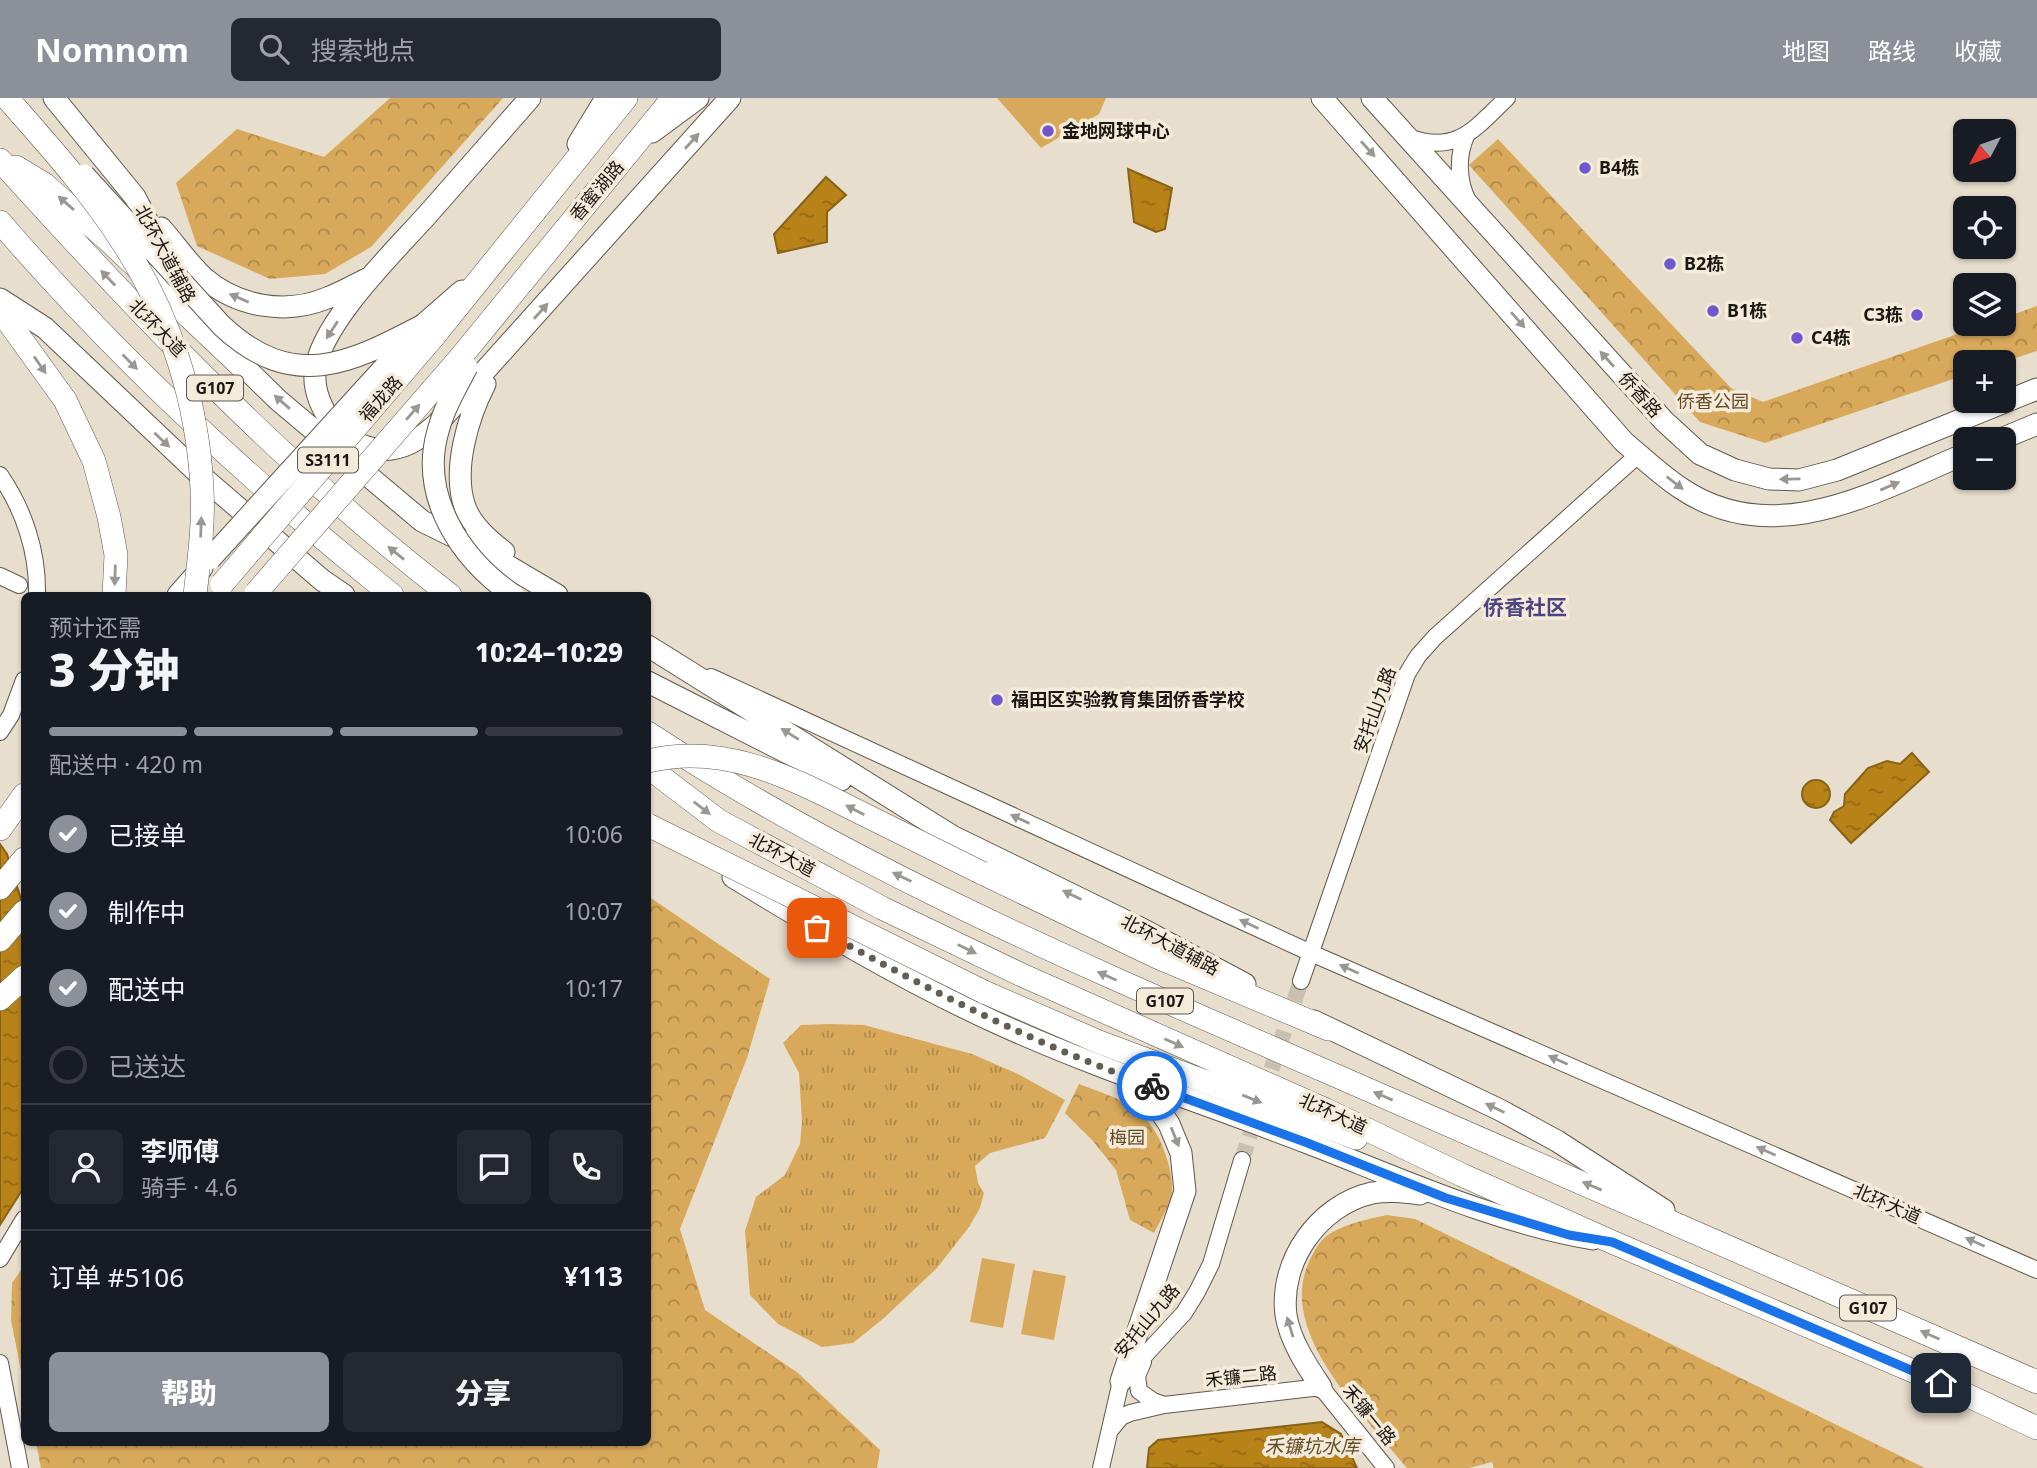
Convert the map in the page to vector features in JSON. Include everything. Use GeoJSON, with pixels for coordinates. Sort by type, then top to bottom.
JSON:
{"type":"FeatureCollection","features":[{"type":"Feature","properties":{"kind":"highway","name":"香蜜湖路"},"geometry":{"type":"LineString","coordinates":[[492,264],[626,98]]}},
{"type":"Feature","properties":{"kind":"highway","name":"香蜜湖路"},"geometry":{"type":"LineString","coordinates":[[520,284],[673,98]]}},
{"type":"Feature","properties":{"kind":"highway"},"geometry":{"type":"LineString","coordinates":[[14,106],[71,171],[124,243],[147,284],[164,323],[184,380],[197,435],[203,490],[195,592]]}},
{"type":"Feature","properties":{"kind":"highway"},"geometry":{"type":"LineString","coordinates":[[0,159],[44,184],[108,240],[241,366]]}},
{"type":"Feature","properties":{"kind":"highway","name":"北环大道"},"geometry":{"type":"LineString","coordinates":[[0,159],[84,253],[268,440],[357,521],[446,592]]}},
{"type":"Feature","properties":{"kind":"highway","name":"G107"},"geometry":{"type":"LineString","coordinates":[[0,222],[89,321],[140,372],[254,480],[388,592]]}},
{"type":"Feature","properties":{"kind":"highway","name":"福龙路"},"geometry":{"type":"LineString","coordinates":[[217,589],[429,330],[492,264]]}},
{"type":"Feature","properties":{"kind":"highway","name":"福龙路"},"geometry":{"type":"LineString","coordinates":[[257,592],[464,363],[520,284]]}},
{"type":"Feature","properties":{"kind":"highway"},"geometry":{"type":"LineString","coordinates":[[0,310],[65,400],[94,461],[116,555],[114,592]]}},
{"type":"Feature","properties":{"kind":"highway","name":"北环大道"},"geometry":{"type":"LineString","coordinates":[[651,735],[841,846],[1098,972],[2037,1382]]}},
{"type":"Feature","properties":{"kind":"highway"},"geometry":{"type":"LineString","coordinates":[[651,760],[698,755],[744,761],[769,769],[1157,957],[1328,1029]]}},
{"type":"Feature","properties":{"kind":"highway","name":"北环大道"},"geometry":{"type":"LineString","coordinates":[[651,768],[719,821],[870,901],[1024,976],[1326,1110],[1612,1242],[2037,1427]]}},
{"type":"Feature","properties":{"kind":"highway"},"geometry":{"type":"LineString","coordinates":[[0,830],[21,800]]}},
{"type":"Feature","properties":{"kind":"highway"},"geometry":{"type":"LineString","coordinates":[[0,841],[21,816]]}},
{"type":"Feature","properties":{"kind":"highway"},"geometry":{"type":"LineString","coordinates":[[651,826],[1042,1019],[1301,1119],[1462,1175]]}},
{"type":"Feature","properties":{"kind":"highway"},"geometry":{"type":"LineString","coordinates":[[0,888],[21,863]]}},
{"type":"Feature","properties":{"kind":"highway"},"geometry":{"type":"LineString","coordinates":[[0,940],[21,916]]}},
{"type":"Feature","properties":{"kind":"highway"},"geometry":{"type":"LineString","coordinates":[[0,927],[21,922]]}},
{"type":"Feature","properties":{"kind":"highway"},"geometry":{"type":"LineString","coordinates":[[0,999],[21,980]]}},
{"type":"Feature","properties":{"kind":"main road","name":"北环大道辅路"},"geometry":{"type":"LineString","coordinates":[[54,98],[135,197],[185,295],[241,366],[422,521],[481,550],[552,592]]}},
{"type":"Feature","properties":{"kind":"main road"},"geometry":{"type":"LineString","coordinates":[[530,98],[373,276],[324,341],[316,372],[318,399],[324,413],[358,443],[373,449],[389,450],[405,446],[422,437],[437,424],[730,98]]}},
{"type":"Feature","properties":{"kind":"main road"},"geometry":{"type":"LineString","coordinates":[[536,210],[606,98]]}},
{"type":"Feature","properties":{"kind":"main road"},"geometry":{"type":"LineString","coordinates":[[628,155],[672,115],[698,98]]}},
{"type":"Feature","properties":{"kind":"main road"},"geometry":{"type":"LineString","coordinates":[[1322,98],[1624,442],[1683,490],[1714,506],[1756,517],[1801,516],[1851,502],[1953,459]]}},
{"type":"Feature","properties":{"kind":"main road","name":"侨香路"},"geometry":{"type":"LineString","coordinates":[[1372,98],[1664,421],[1700,454],[1735,470],[1769,479],[1799,480],[1837,470],[2037,389]]}},
{"type":"Feature","properties":{"kind":"main road"},"geometry":{"type":"LineString","coordinates":[[14,106],[90,181],[222,326],[246,346],[279,361],[301,365],[337,364],[429,330]]}},
{"type":"Feature","properties":{"kind":"main road"},"geometry":{"type":"LineString","coordinates":[[1387,170],[1410,141]]}},
{"type":"Feature","properties":{"kind":"main road"},"geometry":{"type":"LineString","coordinates":[[1418,205],[1446,181]]}},
{"type":"Feature","properties":{"kind":"main road"},"geometry":{"type":"LineString","coordinates":[[135,197],[203,277],[216,287],[249,303],[268,307],[307,304],[327,299],[373,276]]}},
{"type":"Feature","properties":{"kind":"main road"},"geometry":{"type":"LineString","coordinates":[[0,299],[45,328],[200,475],[340,592]]}},
{"type":"Feature","properties":{"kind":"main road"},"geometry":{"type":"LineString","coordinates":[[181,592],[429,330]]}},
{"type":"Feature","properties":{"kind":"main road"},"geometry":{"type":"LineString","coordinates":[[495,362],[471,411],[461,468],[466,508],[486,538],[553,592]]}},
{"type":"Feature","properties":{"kind":"main road"},"geometry":{"type":"LineString","coordinates":[[464,363],[437,432],[435,475],[440,501],[447,523],[466,554],[510,592]]}},
{"type":"Feature","properties":{"kind":"main road"},"geometry":{"type":"LineString","coordinates":[[2016,433],[2037,424]]}},
{"type":"Feature","properties":{"kind":"main road","name":"北环大道辅路"},"geometry":{"type":"LineString","coordinates":[[656,651],[952,836],[1138,927],[1328,1029],[1500,1110],[1557,1141],[1699,1233]]}},
{"type":"Feature","properties":{"kind":"main road"},"geometry":{"type":"LineString","coordinates":[[651,684],[952,836]]}},
{"type":"Feature","properties":{"kind":"main road"},"geometry":{"type":"LineString","coordinates":[[651,827],[817,928],[996,1023],[1112,1072],[1305,1142],[1446,1198],[1569,1235],[1612,1242]]}},
{"type":"Feature","properties":{"kind":"main road"},"geometry":{"type":"LineString","coordinates":[[1112,1072],[1139,1089],[1161,1110],[1175,1136],[1185,1175],[1185,1191],[1178,1215],[1121,1381]]}},
{"type":"Feature","properties":{"kind":"main road"},"geometry":{"type":"LineString","coordinates":[[1321,1387],[1302,1356],[1286,1315],[1287,1278],[1300,1247],[1323,1220],[1352,1200],[1371,1194],[1397,1191],[1446,1198]]}},
{"type":"Feature","properties":{"kind":"street"},"geometry":{"type":"LineString","coordinates":[[1410,141],[1437,143],[1466,136],[1507,98]]}},
{"type":"Feature","properties":{"kind":"street"},"geometry":{"type":"LineString","coordinates":[[1466,136],[1460,158],[1460,175],[1464,194],[1474,211]]}},
{"type":"Feature","properties":{"kind":"street","name":"安托山九路"},"geometry":{"type":"LineString","coordinates":[[1301,981],[1407,674],[1418,656],[1435,637],[1639,454]]}},
{"type":"Feature","properties":{"kind":"street"},"geometry":{"type":"LineString","coordinates":[[0,475],[20,510],[28,533],[36,571],[37,592]]}},
{"type":"Feature","properties":{"kind":"street"},"geometry":{"type":"LineString","coordinates":[[0,576],[19,585]]}},
{"type":"Feature","properties":{"kind":"street","name":"北环大道"},"geometry":{"type":"LineString","coordinates":[[656,651],[1311,953],[2037,1270]]}},
{"type":"Feature","properties":{"kind":"street"},"geometry":{"type":"LineString","coordinates":[[0,732],[21,688]]}},
{"type":"Feature","properties":{"kind":"street","name":"安托山九路"},"geometry":{"type":"LineString","coordinates":[[1101,1468],[1121,1381],[1184,1312],[1202,1283],[1214,1253],[1242,1160]]}},
{"type":"Feature","properties":{"kind":"street"},"geometry":{"type":"LineString","coordinates":[[0,1259],[21,1224]]}},
{"type":"Feature","properties":{"kind":"street"},"geometry":{"type":"LineString","coordinates":[[1148,1352],[1136,1383],[1145,1397],[1164,1405]]}},
{"type":"Feature","properties":{"kind":"street"},"geometry":{"type":"LineString","coordinates":[[0,1363],[20,1468]]}},
{"type":"Feature","properties":{"kind":"street","name":"禾镰二路"},"geometry":{"type":"LineString","coordinates":[[1111,1430],[1121,1417],[1164,1405],[1321,1387]]}},
{"type":"Feature","properties":{"kind":"street","name":"禾镰一路"},"geometry":{"type":"LineString","coordinates":[[1321,1387],[1386,1468]]}},
{"type":"Feature","properties":{"kind":"green space"},"geometry":{"type":"Polygon","coordinates":[[[390,98],[503,98],[371,247],[325,274],[270,279],[197,246],[176,183],[237,129],[324,157],[390,98]]]}},
{"type":"Feature","properties":{"kind":"green space","name":"金地网球中心"},"geometry":{"type":"Polygon","coordinates":[[[997,98],[1106,98],[1099,114],[1041,148],[997,98]]]}},
{"type":"Feature","properties":{"kind":"green space","name":"侨香公园"},"geometry":{"type":"Polygon","coordinates":[[[1498,139],[1731,388],[1763,402],[1953,336],[2016,336],[2016,314],[2037,306],[2037,351],[2016,358],[2016,350],[1953,350],[1953,379],[1765,443],[1700,422],[1469,165],[1498,139]]]}},
{"type":"Feature","properties":{"kind":"green space"},"geometry":{"type":"Polygon","coordinates":[[[651,898],[770,979],[747,1058],[680,1229],[705,1310],[798,1373],[880,1450],[877,1468],[41,1468],[37,1446],[651,1446],[651,898]]]}},
{"type":"Feature","properties":{"kind":"green space"},"geometry":{"type":"Polygon","coordinates":[[[801,1025],[864,1025],[972,1054],[1018,1074],[1065,1100],[1045,1138],[990,1153],[975,1166],[978,1183],[984,1193],[980,1208],[969,1227],[937,1268],[853,1343],[822,1347],[778,1324],[750,1295],[745,1231],[756,1197],[785,1175],[800,1144],[802,1122],[799,1073],[783,1043],[801,1025]]]}},
{"type":"Feature","properties":{"kind":"green space","name":"梅园"},"geometry":{"type":"Polygon","coordinates":[[[1079,1084],[1109,1095],[1133,1108],[1143,1116],[1160,1140],[1170,1169],[1172,1193],[1154,1233],[1130,1220],[1116,1170],[1093,1141],[1065,1113],[1079,1084]]]}},
{"type":"Feature","properties":{"kind":"green space"},"geometry":{"type":"Polygon","coordinates":[[[1387,1215],[1415,1219],[1925,1468],[1494,1468],[1492,1462],[1469,1468],[1407,1468],[1330,1372],[1315,1345],[1305,1317],[1302,1289],[1309,1262],[1324,1239],[1344,1227],[1387,1215]]]}},
{"type":"Feature","properties":{"kind":"green space"},"geometry":{"type":"Polygon","coordinates":[[[982,1258],[1015,1264],[1003,1328],[970,1322],[982,1258]]]}},
{"type":"Feature","properties":{"kind":"green space"},"geometry":{"type":"Polygon","coordinates":[[[21,1270],[21,1371],[11,1320],[12,1283],[21,1270]]]}},
{"type":"Feature","properties":{"kind":"green space"},"geometry":{"type":"Polygon","coordinates":[[[1033,1270],[1066,1276],[1054,1340],[1021,1334],[1033,1270]]]}},
{"type":"Feature","properties":{"kind":"water"},"geometry":{"type":"Polygon","coordinates":[[[1128,169],[1172,188],[1165,229],[1156,232],[1134,222],[1128,169]]]}},
{"type":"Feature","properties":{"kind":"water"},"geometry":{"type":"Polygon","coordinates":[[[826,177],[846,195],[827,212],[827,242],[778,253],[774,234],[826,177]]]}},
{"type":"Feature","properties":{"kind":"water"},"geometry":{"type":"Polygon","coordinates":[[[1912,753],[1929,772],[1851,843],[1830,820],[1834,812],[1844,806],[1845,794],[1868,768],[1887,761],[1900,764],[1912,753]]]}},
{"type":"Feature","properties":{"kind":"water"},"geometry":{"type":"Polygon","coordinates":[[[1816,780],[1826,784],[1830,794],[1826,804],[1816,808],[1806,804],[1802,794],[1806,784],[1816,780]]]}},
{"type":"Feature","properties":{"kind":"water"},"geometry":{"type":"Polygon","coordinates":[[[0,844],[7,854],[21,899],[21,1192],[0,1225],[0,844]]]}},
{"type":"Feature","properties":{"kind":"water","name":"禾镰坑水库"},"geometry":{"type":"Polygon","coordinates":[[[1322,1422],[1341,1434],[1357,1468],[1147,1468],[1149,1448],[1158,1440],[1322,1422]]]}},
{"type":"Feature","properties":{"kind":"tunnel"},"geometry":{"type":"LineString","coordinates":[[1264,1092],[1301,981]]}},
{"type":"Feature","properties":{"kind":"tunnel"},"geometry":{"type":"LineString","coordinates":[[1242,1160],[1257,1113]]}},
{"type":"Feature","properties":{"kind":"way so far"},"geometry":{"type":"LineString","coordinates":[[817,928],[996,1023],[1152,1086]]}},
{"type":"Feature","properties":{"kind":"place","name":"金地网球中心"},"geometry":{"type":"Point","coordinates":[1048,131]}},
{"type":"Feature","properties":{"kind":"place","name":"B4栋"},"geometry":{"type":"Point","coordinates":[1585,168]}},
{"type":"Feature","properties":{"kind":"place","name":"B2栋"},"geometry":{"type":"Point","coordinates":[1670,264]}},
{"type":"Feature","properties":{"kind":"place","name":"B1栋"},"geometry":{"type":"Point","coordinates":[1713,311]}},
{"type":"Feature","properties":{"kind":"place","name":"C3栋"},"geometry":{"type":"Point","coordinates":[1917,315]}},
{"type":"Feature","properties":{"kind":"place","name":"C4栋"},"geometry":{"type":"Point","coordinates":[1797,338]}},
{"type":"Feature","properties":{"kind":"place","name":"福田区实验教育集团侨香学校"},"geometry":{"type":"Point","coordinates":[997,700]}},
{"type":"Feature","properties":{"kind":"district","name":"侨香社区"},"geometry":{"type":"Point","coordinates":[1525,608]}},
{"type":"Feature","properties":{"kind":"route"},"geometry":{"type":"LineString","coordinates":[[1152,1086],[1305,1142],[1446,1198],[1569,1235],[1612,1242],[1779,1316],[1941,1383]]}}]}
